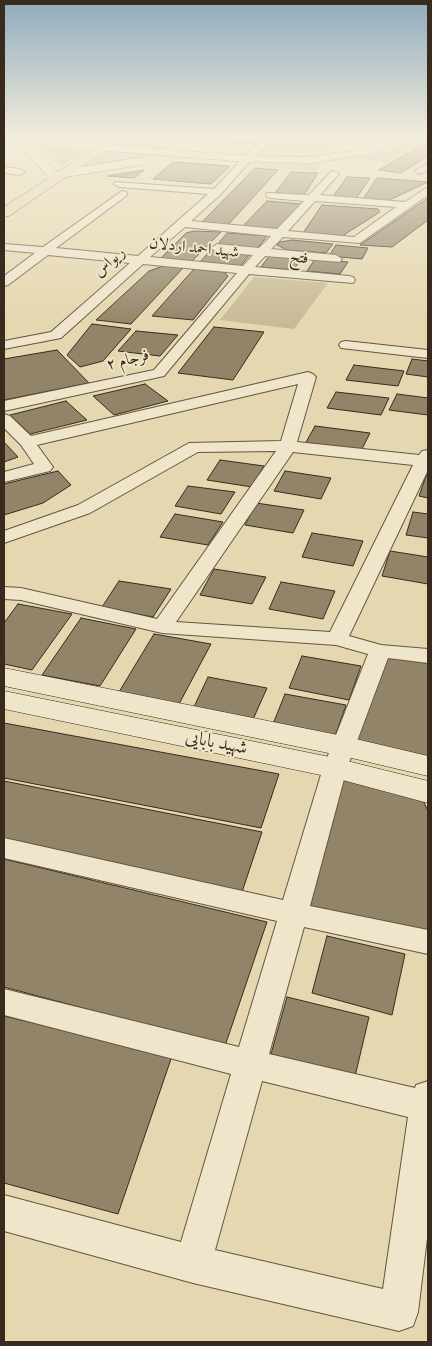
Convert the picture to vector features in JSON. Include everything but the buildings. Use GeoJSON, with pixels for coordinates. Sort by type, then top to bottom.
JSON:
{"type":"FeatureCollection","features":[{"type":"Feature","properties":{"kind":"main road"},"geometry":{"type":"LineString","coordinates":[[4,213],[24,200]]}},
{"type":"Feature","properties":{"kind":"main road","name":"شهید بابایی"},"geometry":{"type":"LineString","coordinates":[[4,677],[339,757],[428,792]]}},
{"type":"Feature","properties":{"kind":"main road","name":"شهید بابایی"},"geometry":{"type":"LineString","coordinates":[[4,700],[339,757],[428,766]]}},
{"type":"Feature","properties":{"kind":"street"},"geometry":{"type":"LineString","coordinates":[[4,282],[107,200]]}},
{"type":"Feature","properties":{"kind":"street","name":"ریواس"},"geometry":{"type":"LineString","coordinates":[[4,345],[56,335],[208,200]]}},
{"type":"Feature","properties":{"kind":"street","name":"فرجام ۲"},"geometry":{"type":"LineString","coordinates":[[4,406],[159,373],[246,270],[312,200]]}},
{"type":"Feature","properties":{"kind":"street"},"geometry":{"type":"LineString","coordinates":[[338,200],[406,205]]}},
{"type":"Feature","properties":{"kind":"street"},"geometry":{"type":"LineString","coordinates":[[181,223],[356,241],[414,200]]}},
{"type":"Feature","properties":{"kind":"street"},"geometry":{"type":"LineString","coordinates":[[4,247],[140,260]]}},
{"type":"Feature","properties":{"kind":"street"},"geometry":{"type":"LineString","coordinates":[[217,248],[336,259]]}},
{"type":"Feature","properties":{"kind":"street","name":"شهید احمد اردلان"},"geometry":{"type":"LineString","coordinates":[[140,260],[246,270]]}},
{"type":"Feature","properties":{"kind":"street","name":"فتح"},"geometry":{"type":"LineString","coordinates":[[246,270],[349,280]]}},
{"type":"Feature","properties":{"kind":"street"},"geometry":{"type":"LineString","coordinates":[[346,346],[428,354]]}},
{"type":"Feature","properties":{"kind":"street"},"geometry":{"type":"LineString","coordinates":[[27,442],[308,377],[288,446],[162,628]]}},
{"type":"Feature","properties":{"kind":"street"},"geometry":{"type":"LineString","coordinates":[[4,418],[27,442],[44,467],[4,477]]}},
{"type":"Feature","properties":{"kind":"street"},"geometry":{"type":"LineString","coordinates":[[4,537],[84,509],[195,446],[288,446],[427,459],[337,640]]}},
{"type":"Feature","properties":{"kind":"street"},"geometry":{"type":"LineString","coordinates":[[4,593],[21,594],[162,628],[337,640],[380,651],[428,656]]}},
{"type":"Feature","properties":{"kind":"street"},"geometry":{"type":"LineString","coordinates":[[193,1264],[339,757],[380,651]]}},
{"type":"Feature","properties":{"kind":"street"},"geometry":{"type":"LineString","coordinates":[[4,848],[294,914],[428,942]]}},
{"type":"Feature","properties":{"kind":"street"},"geometry":{"type":"LineString","coordinates":[[4,1002],[250,1064],[428,1101],[399,1312],[193,1264],[4,1213]]}},
{"type":"Feature","properties":{"kind":"shaded area"},"geometry":{"type":"Polygon","coordinates":[[[254,277],[328,283],[294,329],[220,320],[254,277]]]}}]}
